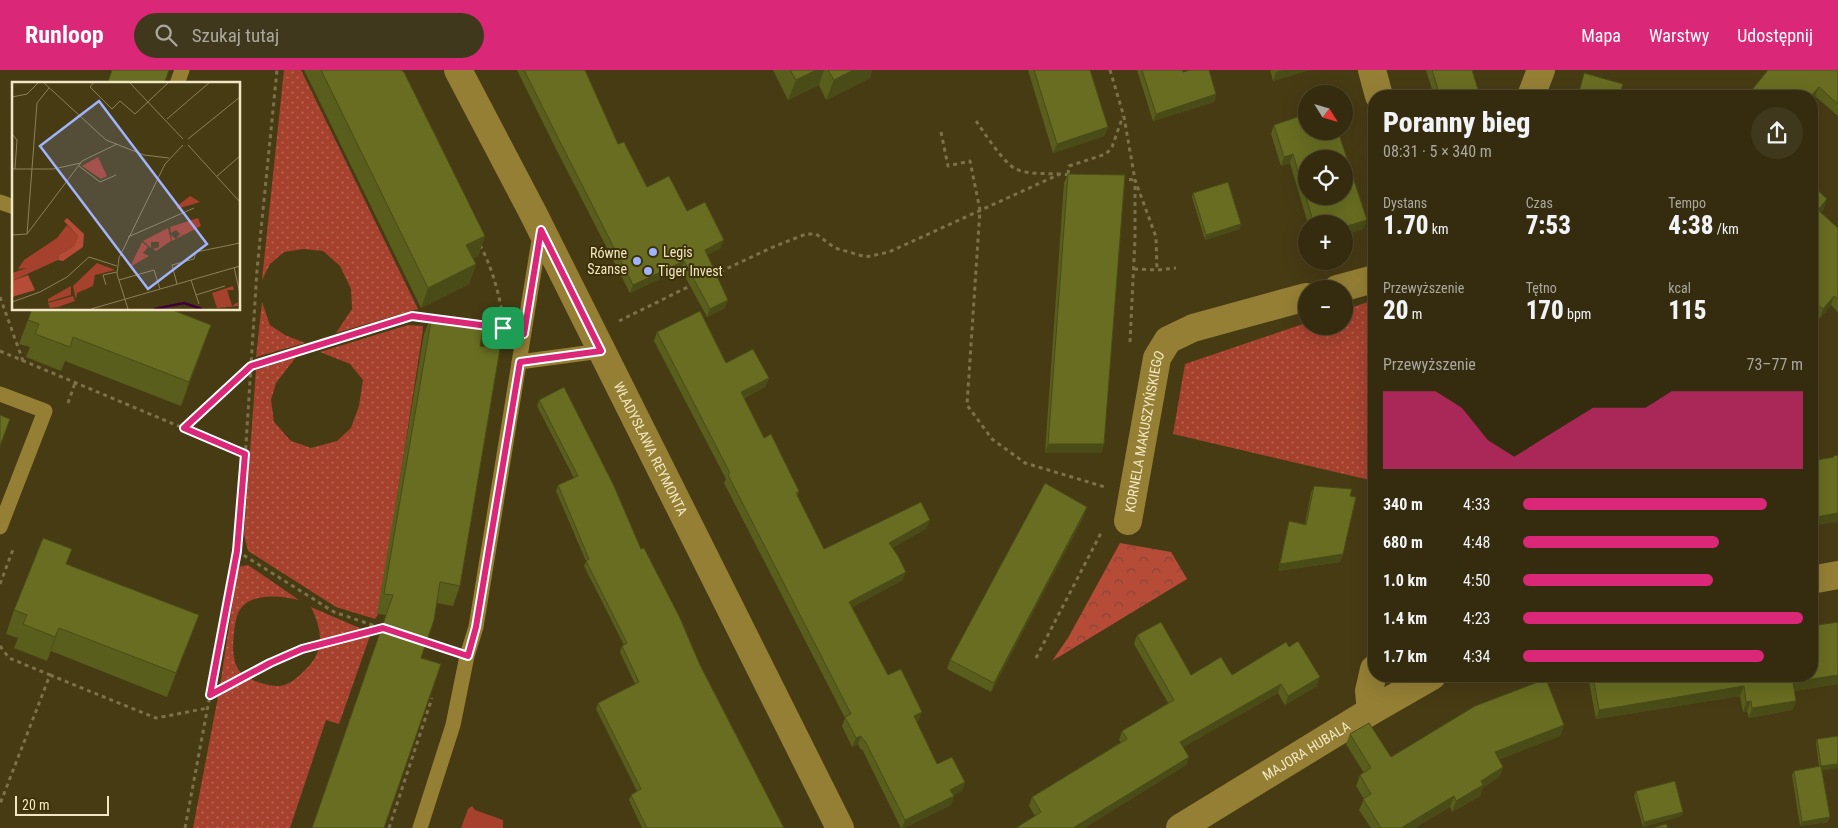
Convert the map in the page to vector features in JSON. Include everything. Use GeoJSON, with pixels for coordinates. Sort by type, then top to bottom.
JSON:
{"type":"FeatureCollection","features":[{"type":"Feature","properties":{"kind":"street","name":"WŁADYSŁAWA REYMONTA"},"geometry":{"type":"LineString","coordinates":[[458,70],[639,424],[840,828]]}},
{"type":"Feature","properties":{"kind":"street"},"geometry":{"type":"LineString","coordinates":[[1372,70],[1377,90]]}},
{"type":"Feature","properties":{"kind":"street"},"geometry":{"type":"LineString","coordinates":[[1533,90],[1541,70]]}},
{"type":"Feature","properties":{"kind":"street"},"geometry":{"type":"LineString","coordinates":[[1353,285],[1368,281]]}},
{"type":"Feature","properties":{"kind":"street","name":"KORNELA MAKUSZYŃSKIEGO"},"geometry":{"type":"LineString","coordinates":[[1116,523],[1157,358],[1168,340],[1193,328],[1298,299]]}},
{"type":"Feature","properties":{"kind":"street"},"geometry":{"type":"LineString","coordinates":[[1818,579],[1838,576]]}},
{"type":"Feature","properties":{"kind":"street"},"geometry":{"type":"LineString","coordinates":[[1371,682],[1369,691],[1371,711]]}},
{"type":"Feature","properties":{"kind":"street","name":"MAJORA HUBALA"},"geometry":{"type":"LineString","coordinates":[[1180,828],[1422,682]]}},
{"type":"Feature","properties":{"kind":"lane"},"geometry":{"type":"LineString","coordinates":[[178,82],[182,70]]}},
{"type":"Feature","properties":{"kind":"lane"},"geometry":{"type":"LineString","coordinates":[[0,202],[12,206]]}},
{"type":"Feature","properties":{"kind":"lane"},"geometry":{"type":"LineString","coordinates":[[420,828],[453,725],[476,627],[541,230]]}},
{"type":"Feature","properties":{"kind":"lane"},"geometry":{"type":"LineString","coordinates":[[520,362],[601,351]]}},
{"type":"Feature","properties":{"kind":"lane"},"geometry":{"type":"LineString","coordinates":[[0,394],[45,411],[0,527]]}},
{"type":"Feature","properties":{"kind":"path"},"geometry":{"type":"LineString","coordinates":[[185,828],[237,551],[257,270],[276,70]]}},
{"type":"Feature","properties":{"kind":"path"},"geometry":{"type":"LineString","coordinates":[[1110,70],[1123,115],[1135,180],[1156,237],[1156,270]]}},
{"type":"Feature","properties":{"kind":"path"},"geometry":{"type":"LineString","coordinates":[[1068,174],[1069,166],[1106,154],[1112,147],[1123,115]]}},
{"type":"Feature","properties":{"kind":"path"},"geometry":{"type":"LineString","coordinates":[[976,121],[992,144],[1014,169],[1027,172],[1078,175]]}},
{"type":"Feature","properties":{"kind":"path"},"geometry":{"type":"LineString","coordinates":[[941,132],[948,166],[970,161],[980,210],[967,405],[992,439],[1025,463],[1111,488]]}},
{"type":"Feature","properties":{"kind":"path"},"geometry":{"type":"LineString","coordinates":[[711,276],[806,234],[816,234],[835,248],[866,257],[888,252],[1060,174]]}},
{"type":"Feature","properties":{"kind":"path"},"geometry":{"type":"LineString","coordinates":[[1116,178],[1135,180]]}},
{"type":"Feature","properties":{"kind":"path"},"geometry":{"type":"LineString","coordinates":[[1130,343],[1134,268],[1135,180]]}},
{"type":"Feature","properties":{"kind":"path"},"geometry":{"type":"LineString","coordinates":[[479,243],[487,258],[499,293],[504,318]]}},
{"type":"Feature","properties":{"kind":"path"},"geometry":{"type":"LineString","coordinates":[[1134,268],[1156,270],[1176,268]]}},
{"type":"Feature","properties":{"kind":"path"},"geometry":{"type":"LineString","coordinates":[[613,323],[702,281]]}},
{"type":"Feature","properties":{"kind":"path"},"geometry":{"type":"LineString","coordinates":[[0,297],[23,361]]}},
{"type":"Feature","properties":{"kind":"path"},"geometry":{"type":"LineString","coordinates":[[184,428],[251,366],[412,316],[438,320]]}},
{"type":"Feature","properties":{"kind":"path"},"geometry":{"type":"LineString","coordinates":[[475,324],[503,328],[524,334]]}},
{"type":"Feature","properties":{"kind":"path"},"geometry":{"type":"LineString","coordinates":[[501,338],[503,328]]}},
{"type":"Feature","properties":{"kind":"path"},"geometry":{"type":"LineString","coordinates":[[0,351],[245,454]]}},
{"type":"Feature","properties":{"kind":"path"},"geometry":{"type":"LineString","coordinates":[[1036,658],[1099,538],[1116,523]]}},
{"type":"Feature","properties":{"kind":"path"},"geometry":{"type":"LineString","coordinates":[[237,551],[334,612],[392,631]]}},
{"type":"Feature","properties":{"kind":"path"},"geometry":{"type":"LineString","coordinates":[[210,695],[270,663],[302,649],[383,628]]}},
{"type":"Feature","properties":{"kind":"path"},"geometry":{"type":"LineString","coordinates":[[420,641],[468,656]]}},
{"type":"Feature","properties":{"kind":"path"},"geometry":{"type":"LineString","coordinates":[[0,646],[9,658],[156,718],[208,708]]}},
{"type":"Feature","properties":{"kind":"path"},"geometry":{"type":"LineString","coordinates":[[0,804],[50,675]]}},
{"type":"Feature","properties":{"kind":"path"},"geometry":{"type":"LineString","coordinates":[[389,828],[432,697]]}},
{"type":"Feature","properties":{"kind":"shaded area"},"geometry":{"type":"Polygon","coordinates":[[[284,70],[301,70],[418,309],[336,333],[352,309],[351,289],[340,266],[323,251],[303,249],[284,252],[270,264],[262,280],[284,70]]]}},
{"type":"Feature","properties":{"kind":"shaded area"},"geometry":{"type":"Polygon","coordinates":[[[262,302],[270,325],[285,335],[305,343],[256,357],[262,302]]]}},
{"type":"Feature","properties":{"kind":"shaded area"},"geometry":{"type":"Polygon","coordinates":[[[1368,302],[1368,480],[1173,434],[1185,364],[1298,326],[1298,335],[1353,335],[1353,307],[1368,302]]]}},
{"type":"Feature","properties":{"kind":"shaded area"},"geometry":{"type":"Polygon","coordinates":[[[408,325],[423,326],[422,337],[379,613],[375,619],[336,607],[248,551],[244,534],[256,370],[296,357],[276,383],[271,400],[274,422],[291,441],[311,448],[337,441],[351,428],[359,406],[363,380],[350,364],[320,352],[408,325]]]}},
{"type":"Feature","properties":{"kind":"shaded area"},"geometry":{"type":"Polygon","coordinates":[[[248,565],[299,600],[284,597],[261,597],[253,599],[239,610],[233,641],[235,663],[240,671],[250,679],[262,684],[284,685],[299,676],[314,660],[320,638],[311,607],[371,633],[339,724],[326,720],[290,828],[193,828],[220,686],[238,567],[248,565]]]}},
{"type":"Feature","properties":{"kind":"shaded area"},"geometry":{"type":"Polygon","coordinates":[[[472,806],[475,810],[503,820],[503,828],[461,828],[468,809],[472,806]]]}},
{"type":"Feature","properties":{"kind":"green space"},"geometry":{"type":"Polygon","coordinates":[[[1120,543],[1171,552],[1187,579],[1052,661],[1068,638],[1120,543]]]}},
{"type":"Feature","properties":{"kind":"building"},"geometry":{"type":"Polygon","coordinates":[[[112,70],[169,70],[165,82],[108,82],[112,70]]]}},
{"type":"Feature","properties":{"kind":"building"},"geometry":{"type":"Polygon","coordinates":[[[321,70],[402,70],[404,72],[485,236],[466,245],[476,264],[428,288],[321,70]]]}},
{"type":"Feature","properties":{"kind":"building"},"geometry":{"type":"Polygon","coordinates":[[[524,70],[585,70],[618,144],[624,142],[647,187],[669,176],[687,211],[705,202],[724,240],[705,250],[728,300],[710,309],[684,261],[633,285],[524,70]]]}},
{"type":"Feature","properties":{"kind":"building"},"geometry":{"type":"Polygon","coordinates":[[[790,70],[816,70],[796,80],[790,70]]]}},
{"type":"Feature","properties":{"kind":"building"},"geometry":{"type":"Polygon","coordinates":[[[828,70],[853,70],[834,80],[828,70]]]}},
{"type":"Feature","properties":{"kind":"building"},"geometry":{"type":"Polygon","coordinates":[[[1034,70],[1090,70],[1108,127],[1057,144],[1034,70]]]}},
{"type":"Feature","properties":{"kind":"building"},"geometry":{"type":"Polygon","coordinates":[[[1142,70],[1182,70],[1183,72],[1209,70],[1216,94],[1156,114],[1142,70]]]}},
{"type":"Feature","properties":{"kind":"building"},"geometry":{"type":"Polygon","coordinates":[[[1432,70],[1472,70],[1478,90],[1438,90],[1432,70]]]}},
{"type":"Feature","properties":{"kind":"building"},"geometry":{"type":"Polygon","coordinates":[[[1768,70],[1838,70],[1838,104],[1819,87],[1816,90],[1752,90],[1768,70]]]}},
{"type":"Feature","properties":{"kind":"building"},"geometry":{"type":"Polygon","coordinates":[[[1584,73],[1623,84],[1621,90],[1580,90],[1584,73]]]}},
{"type":"Feature","properties":{"kind":"building"},"geometry":{"type":"Polygon","coordinates":[[[1298,117],[1298,140],[1341,140],[1344,150],[1298,150],[1298,171],[1293,154],[1284,157],[1274,125],[1298,117]]]}},
{"type":"Feature","properties":{"kind":"building"},"geometry":{"type":"Polygon","coordinates":[[[1068,174],[1125,175],[1104,444],[1048,444],[1068,174]]]}},
{"type":"Feature","properties":{"kind":"building"},"geometry":{"type":"Polygon","coordinates":[[[1353,177],[1367,220],[1353,224],[1353,215],[1311,215],[1308,205],[1353,205],[1353,177]]]}},
{"type":"Feature","properties":{"kind":"building"},"geometry":{"type":"Polygon","coordinates":[[[1228,182],[1241,224],[1206,235],[1193,193],[1228,182]]]}},
{"type":"Feature","properties":{"kind":"building"},"geometry":{"type":"Polygon","coordinates":[[[1818,191],[1827,199],[1818,210],[1818,191]]]}},
{"type":"Feature","properties":{"kind":"building"},"geometry":{"type":"Polygon","coordinates":[[[1818,210],[1838,228],[1838,299],[1834,296],[1823,309],[1818,305],[1818,210]]]}},
{"type":"Feature","properties":{"kind":"building"},"geometry":{"type":"Polygon","coordinates":[[[32,310],[173,310],[211,325],[189,382],[73,337],[70,347],[35,334],[39,324],[28,320],[32,310]]]}},
{"type":"Feature","properties":{"kind":"building"},"geometry":{"type":"Polygon","coordinates":[[[700,311],[726,363],[753,349],[769,378],[741,392],[764,438],[771,434],[799,491],[796,493],[824,549],[921,502],[930,520],[889,543],[906,572],[849,602],[888,675],[901,669],[922,712],[914,716],[937,764],[952,757],[965,782],[950,790],[954,796],[905,820],[865,741],[861,736],[856,738],[845,717],[851,714],[657,332],[700,311]]]}},
{"type":"Feature","properties":{"kind":"building"},"geometry":{"type":"Polygon","coordinates":[[[432,315],[484,324],[480,346],[500,349],[460,586],[440,582],[434,620],[421,658],[441,664],[384,828],[312,828],[393,595],[384,594],[432,315]]]}},
{"type":"Feature","properties":{"kind":"building"},"geometry":{"type":"Polygon","coordinates":[[[564,387],[614,486],[641,549],[644,548],[680,618],[700,665],[784,828],[647,828],[631,795],[641,789],[598,703],[639,682],[622,646],[627,643],[586,561],[589,559],[558,485],[578,476],[539,400],[564,387]]]}},
{"type":"Feature","properties":{"kind":"building"},"geometry":{"type":"Polygon","coordinates":[[[0,415],[10,419],[0,446],[0,415]]]}},
{"type":"Feature","properties":{"kind":"building"},"geometry":{"type":"Polygon","coordinates":[[[1838,455],[1838,513],[1818,517],[1818,460],[1838,455]]]}},
{"type":"Feature","properties":{"kind":"building"},"geometry":{"type":"Polygon","coordinates":[[[1045,483],[1087,507],[994,683],[950,660],[1045,483]]]}},
{"type":"Feature","properties":{"kind":"building"},"geometry":{"type":"Polygon","coordinates":[[[1314,486],[1352,489],[1350,496],[1356,497],[1343,554],[1280,564],[1289,521],[1306,525],[1314,486]]]}},
{"type":"Feature","properties":{"kind":"building"},"geometry":{"type":"Polygon","coordinates":[[[43,538],[72,549],[66,564],[199,615],[176,673],[59,628],[55,637],[23,624],[27,615],[14,610],[43,538]]]}},
{"type":"Feature","properties":{"kind":"building"},"geometry":{"type":"Polygon","coordinates":[[[1161,622],[1191,675],[1221,657],[1232,675],[1286,642],[1289,647],[1298,641],[1320,677],[1288,696],[1281,684],[1180,742],[1189,757],[1073,828],[1016,828],[1041,812],[1032,797],[1127,739],[1122,731],[1174,700],[1137,635],[1161,622]]]}},
{"type":"Feature","properties":{"kind":"building"},"geometry":{"type":"Polygon","coordinates":[[[1838,622],[1838,675],[1818,678],[1818,625],[1838,622]]]}},
{"type":"Feature","properties":{"kind":"building"},"geometry":{"type":"Polygon","coordinates":[[[1538,682],[1547,682],[1564,725],[1495,752],[1503,767],[1481,781],[1483,785],[1456,801],[1454,796],[1401,828],[1381,828],[1363,799],[1371,794],[1360,775],[1371,768],[1350,734],[1369,723],[1391,757],[1475,706],[1538,682]]]}},
{"type":"Feature","properties":{"kind":"building"},"geometry":{"type":"Polygon","coordinates":[[[1594,682],[1793,682],[1796,701],[1752,708],[1751,701],[1746,702],[1744,686],[1599,710],[1594,682]]]}},
{"type":"Feature","properties":{"kind":"building"},"geometry":{"type":"Polygon","coordinates":[[[1838,736],[1838,764],[1821,766],[1817,739],[1838,736]]]}},
{"type":"Feature","properties":{"kind":"building"},"geometry":{"type":"Polygon","coordinates":[[[1821,766],[1830,817],[1802,822],[1794,771],[1821,766]]]}},
{"type":"Feature","properties":{"kind":"building"},"geometry":{"type":"Polygon","coordinates":[[[1675,781],[1683,812],[1644,822],[1636,791],[1675,781]]]}},
{"type":"Feature","properties":{"kind":"building"},"geometry":{"type":"Polygon","coordinates":[[[1666,824],[1668,828],[1653,828],[1666,824]]]}},
{"type":"Feature","properties":{"kind":"place","name":"Legis"},"geometry":{"type":"Point","coordinates":[653,252]}},
{"type":"Feature","properties":{"kind":"place","name":"Równe Szanse"},"geometry":{"type":"Point","coordinates":[637,261]}},
{"type":"Feature","properties":{"kind":"place","name":"Tiger Invest"},"geometry":{"type":"Point","coordinates":[648,271]}},
{"type":"Feature","properties":{"kind":"route"},"geometry":{"type":"LineString","coordinates":[[541,230],[601,351],[520,362],[476,627],[468,656],[383,628],[302,649],[270,663],[210,695],[237,551],[245,454],[184,428],[251,366],[412,316],[503,328],[524,334],[541,230]]}}]}
